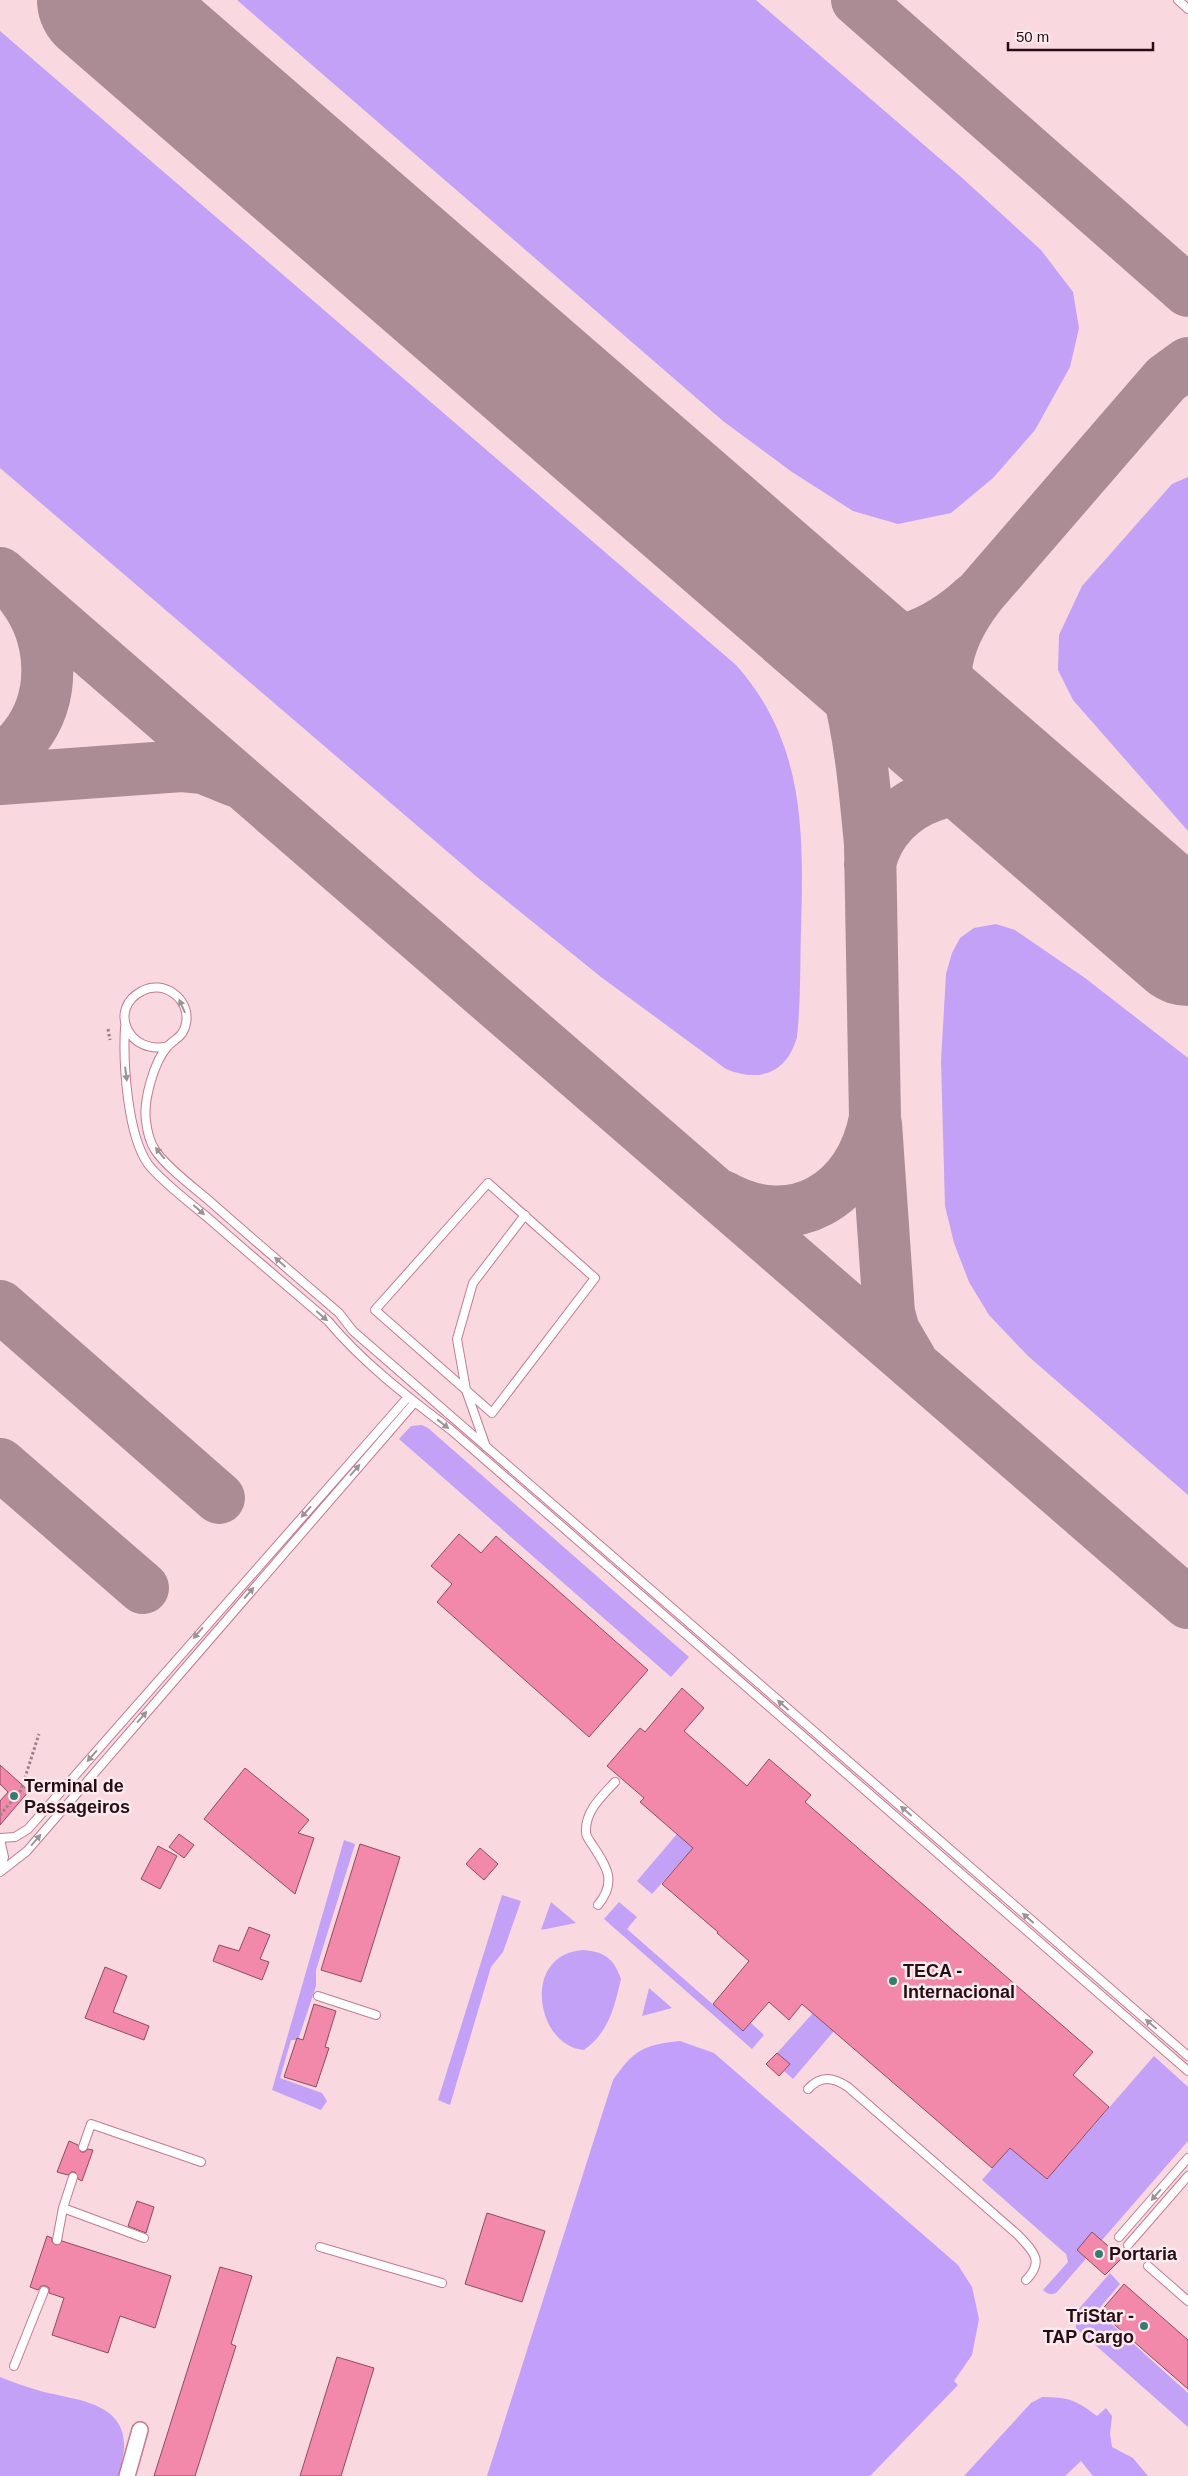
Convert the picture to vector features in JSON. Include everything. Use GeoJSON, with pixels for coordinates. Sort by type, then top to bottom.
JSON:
{"type":"FeatureCollection","features":[{"type":"Feature","properties":{"kind":"street"},"geometry":{"type":"LineString","coordinates":[[127,2476],[140,2430]]}},
{"type":"Feature","properties":{"kind":"lane"},"geometry":{"type":"LineString","coordinates":[[1178,0],[1188,9]]}},
{"type":"Feature","properties":{"kind":"lane"},"geometry":{"type":"LineString","coordinates":[[1188,2056],[353,1332],[339,1313],[183,1178],[156,1150],[146,1120],[146,1107],[153,1073],[168,1046],[183,1032],[186,1022],[186,1011],[182,1001],[165,988],[143,990],[134,996],[128,1004],[125,1014],[126,1025],[123,1056],[136,1137],[148,1164],[188,1202],[328,1321],[344,1341],[408,1397],[459,1437],[1188,2071]]}},
{"type":"Feature","properties":{"kind":"lane"},"geometry":{"type":"LineString","coordinates":[[126,1025],[134,1040],[142,1045],[159,1049],[168,1046]]}},
{"type":"Feature","properties":{"kind":"lane"},"geometry":{"type":"LineString","coordinates":[[488,1183],[595,1278],[492,1412],[466,1390],[375,1310],[488,1183]]}},
{"type":"Feature","properties":{"kind":"lane"},"geometry":{"type":"LineString","coordinates":[[486,1447],[466,1390],[457,1339],[473,1283],[525,1215]]}},
{"type":"Feature","properties":{"kind":"lane"},"geometry":{"type":"LineString","coordinates":[[0,1870],[4,1857],[0,1838],[16,1837],[28,1829],[408,1397]]}},
{"type":"Feature","properties":{"kind":"lane"},"geometry":{"type":"LineString","coordinates":[[0,1870],[27,1851],[415,1402]]}},
{"type":"Feature","properties":{"kind":"lane"},"geometry":{"type":"LineString","coordinates":[[598,1905],[603,1899],[610,1877],[608,1868],[586,1835],[587,1822],[594,1805],[615,1782]]}},
{"type":"Feature","properties":{"kind":"lane"},"geometry":{"type":"LineString","coordinates":[[318,1996],[376,2015]]}},
{"type":"Feature","properties":{"kind":"lane"},"geometry":{"type":"LineString","coordinates":[[808,2089],[816,2080],[825,2078],[837,2080],[848,2087],[1010,2228],[1032,2249],[1037,2262],[1035,2271],[1026,2280]]}},
{"type":"Feature","properties":{"kind":"lane"},"geometry":{"type":"LineString","coordinates":[[83,2147],[91,2124],[201,2162]]}},
{"type":"Feature","properties":{"kind":"lane"},"geometry":{"type":"LineString","coordinates":[[1119,2237],[1188,2158]]}},
{"type":"Feature","properties":{"kind":"lane"},"geometry":{"type":"LineString","coordinates":[[1128,2245],[1188,2176]]}},
{"type":"Feature","properties":{"kind":"lane"},"geometry":{"type":"LineString","coordinates":[[57,2240],[73,2177]]}},
{"type":"Feature","properties":{"kind":"lane"},"geometry":{"type":"LineString","coordinates":[[64,2208],[144,2238]]}},
{"type":"Feature","properties":{"kind":"lane"},"geometry":{"type":"LineString","coordinates":[[320,2248],[442,2283]]}},
{"type":"Feature","properties":{"kind":"lane"},"geometry":{"type":"LineString","coordinates":[[1148,2266],[1188,2301]]}},
{"type":"Feature","properties":{"kind":"lane"},"geometry":{"type":"LineString","coordinates":[[14,2366],[44,2292]]}},
{"type":"Feature","properties":{"kind":"path"},"geometry":{"type":"LineString","coordinates":[[0,1815],[21,1790],[38,1734]]}},
{"type":"Feature","properties":{"kind":"shaded area"},"geometry":{"type":"Polygon","coordinates":[[[237,0],[756,0],[960,176],[1041,250],[1073,292],[1079,328],[1070,367],[1035,430],[993,478],[951,513],[898,524],[853,511],[792,472],[723,421],[237,0]]]}},
{"type":"Feature","properties":{"kind":"shaded area"},"geometry":{"type":"Polygon","coordinates":[[[0,31],[736,665],[758,694],[775,724],[787,756],[795,788],[802,856],[797,1037],[786,1059],[779,1067],[761,1075],[738,1073],[726,1069],[601,977],[477,877],[0,468],[0,31]]]}},
{"type":"Feature","properties":{"kind":"shaded area"},"geometry":{"type":"Polygon","coordinates":[[[1188,477],[1188,831],[1073,700],[1058,670],[1059,635],[1082,586],[1172,484],[1188,477]]]}},
{"type":"Feature","properties":{"kind":"shaded area"},"geometry":{"type":"Polygon","coordinates":[[[996,924],[1015,930],[1085,978],[1188,1058],[1188,1495],[1028,1356],[989,1315],[969,1282],[954,1243],[945,1206],[941,1061],[946,974],[952,953],[960,938],[974,928],[996,924]]]}},
{"type":"Feature","properties":{"kind":"shaded area"},"geometry":{"type":"Polygon","coordinates":[[[422,1425],[428,1428],[689,1657],[671,1677],[399,1439],[411,1426],[422,1425]]]}},
{"type":"Feature","properties":{"kind":"shaded area"},"geometry":{"type":"Polygon","coordinates":[[[677,1834],[693,1848],[652,1894],[637,1881],[677,1834]]]}},
{"type":"Feature","properties":{"kind":"shaded area"},"geometry":{"type":"Polygon","coordinates":[[[344,1840],[355,1844],[316,1970],[316,1986],[298,2040],[291,2040],[280,2078],[322,2093],[327,2101],[321,2110],[272,2090],[344,1840]]]}},
{"type":"Feature","properties":{"kind":"shaded area"},"geometry":{"type":"Polygon","coordinates":[[[502,1895],[521,1901],[503,1952],[491,1967],[450,2105],[438,2100],[502,1895]]]}},
{"type":"Feature","properties":{"kind":"shaded area"},"geometry":{"type":"Polygon","coordinates":[[[551,1902],[576,1923],[541,1930],[551,1902]]]}},
{"type":"Feature","properties":{"kind":"shaded area"},"geometry":{"type":"Polygon","coordinates":[[[619,1902],[637,1917],[627,1929],[742,2030],[750,2022],[764,2035],[752,2049],[604,1919],[619,1902]]]}},
{"type":"Feature","properties":{"kind":"shaded area"},"geometry":{"type":"Polygon","coordinates":[[[584,1950],[598,1953],[608,1958],[615,1966],[621,1979],[613,2009],[605,2027],[584,2050],[567,2045],[554,2033],[546,2017],[542,2000],[543,1982],[551,1966],[564,1955],[584,1950]]]}},
{"type":"Feature","properties":{"kind":"shaded area"},"geometry":{"type":"Polygon","coordinates":[[[649,1988],[672,2008],[642,2016],[649,1988]]]}},
{"type":"Feature","properties":{"kind":"shaded area"},"geometry":{"type":"Polygon","coordinates":[[[813,2013],[834,2031],[793,2079],[784,2071],[790,2064],[777,2053],[813,2013]]]}},
{"type":"Feature","properties":{"kind":"shaded area"},"geometry":{"type":"Polygon","coordinates":[[[680,2041],[714,2053],[958,2265],[972,2287],[979,2319],[972,2355],[954,2381],[958,2385],[870,2476],[487,2476],[613,2080],[627,2062],[640,2051],[648,2047],[680,2041]]]}},
{"type":"Feature","properties":{"kind":"shaded area"},"geometry":{"type":"Polygon","coordinates":[[[1154,2056],[1188,2087],[1188,2141],[1057,2292],[1053,2294],[1048,2293],[1043,2290],[1068,2262],[1066,2254],[982,2180],[1010,2148],[1047,2179],[1154,2056]]]}},
{"type":"Feature","properties":{"kind":"shaded area"},"geometry":{"type":"Polygon","coordinates":[[[1110,2273],[1120,2284],[1097,2311],[1188,2393],[1188,2427],[1076,2328],[1076,2312],[1110,2273]]]}},
{"type":"Feature","properties":{"kind":"shaded area"},"geometry":{"type":"Polygon","coordinates":[[[0,2377],[44,2392],[85,2401],[109,2413],[117,2422],[123,2434],[124,2449],[119,2476],[0,2476],[0,2377]]]}},
{"type":"Feature","properties":{"kind":"shaded area"},"geometry":{"type":"Polygon","coordinates":[[[1042,2397],[1071,2400],[1097,2416],[1106,2408],[1112,2416],[1110,2434],[1112,2447],[1133,2458],[1148,2476],[1093,2476],[1081,2461],[1065,2476],[964,2476],[1031,2403],[1042,2397]]]}},
{"type":"Feature","properties":{"kind":"building"},"geometry":{"type":"Polygon","coordinates":[[[459,1534],[481,1553],[496,1536],[648,1670],[589,1737],[437,1602],[452,1584],[431,1566],[459,1534]]]}},
{"type":"Feature","properties":{"kind":"building","name":"TECA - Internacional"},"geometry":{"type":"Polygon","coordinates":[[[682,1688],[704,1708],[684,1731],[747,1786],[769,1759],[811,1795],[805,1802],[1093,2052],[1073,2075],[1109,2107],[1047,2179],[1010,2148],[992,2168],[802,2004],[789,2020],[769,2002],[743,2031],[713,2004],[749,1961],[662,1884],[693,1848],[640,1802],[644,1798],[607,1766],[640,1728],[645,1732],[682,1688]]]}},
{"type":"Feature","properties":{"kind":"building","name":"Terminal de Passageiros"},"geometry":{"type":"Polygon","coordinates":[[[0,1765],[29,1791],[0,1825],[0,1801],[8,1792],[0,1784],[0,1765]]]}},
{"type":"Feature","properties":{"kind":"building"},"geometry":{"type":"Polygon","coordinates":[[[245,1768],[309,1820],[298,1833],[314,1838],[295,1894],[204,1819],[245,1768]]]}},
{"type":"Feature","properties":{"kind":"building"},"geometry":{"type":"Polygon","coordinates":[[[179,1834],[194,1845],[184,1858],[169,1847],[179,1834]]]}},
{"type":"Feature","properties":{"kind":"building"},"geometry":{"type":"Polygon","coordinates":[[[360,1844],[400,1857],[361,1982],[321,1970],[360,1844]]]}},
{"type":"Feature","properties":{"kind":"building"},"geometry":{"type":"Polygon","coordinates":[[[158,1846],[177,1856],[160,1889],[141,1879],[158,1846]]]}},
{"type":"Feature","properties":{"kind":"building"},"geometry":{"type":"Polygon","coordinates":[[[480,1848],[498,1864],[484,1880],[466,1864],[480,1848]]]}},
{"type":"Feature","properties":{"kind":"building"},"geometry":{"type":"Polygon","coordinates":[[[249,1927],[270,1935],[260,1959],[269,1962],[262,1980],[213,1961],[219,1945],[239,1951],[249,1927]]]}},
{"type":"Feature","properties":{"kind":"building"},"geometry":{"type":"Polygon","coordinates":[[[105,1967],[127,1976],[113,2012],[149,2026],[144,2040],[85,2018],[105,1967]]]}},
{"type":"Feature","properties":{"kind":"building"},"geometry":{"type":"Polygon","coordinates":[[[314,2004],[336,2011],[325,2047],[329,2048],[316,2087],[284,2077],[297,2038],[303,2040],[314,2004]]]}},
{"type":"Feature","properties":{"kind":"building"},"geometry":{"type":"Polygon","coordinates":[[[777,2053],[790,2064],[779,2076],[766,2064],[777,2053]]]}},
{"type":"Feature","properties":{"kind":"building"},"geometry":{"type":"Polygon","coordinates":[[[69,2141],[78,2145],[81,2152],[85,2152],[88,2149],[93,2150],[82,2181],[78,2179],[75,2172],[71,2172],[68,2175],[57,2172],[69,2141]]]}},
{"type":"Feature","properties":{"kind":"building"},"geometry":{"type":"Polygon","coordinates":[[[137,2201],[154,2207],[146,2233],[128,2226],[137,2201]]]}},
{"type":"Feature","properties":{"kind":"building"},"geometry":{"type":"Polygon","coordinates":[[[487,2213],[545,2231],[522,2302],[465,2284],[487,2213]]]}},
{"type":"Feature","properties":{"kind":"building","name":"Portaria"},"geometry":{"type":"Polygon","coordinates":[[[1092,2232],[1122,2258],[1105,2275],[1077,2250],[1092,2232]]]}},
{"type":"Feature","properties":{"kind":"building"},"geometry":{"type":"Polygon","coordinates":[[[47,2236],[52,2238],[52,2242],[56,2245],[62,2241],[171,2276],[155,2328],[120,2316],[108,2353],[52,2335],[64,2298],[49,2293],[49,2288],[46,2286],[41,2286],[38,2290],[30,2287],[47,2236]]]}},
{"type":"Feature","properties":{"kind":"building"},"geometry":{"type":"Polygon","coordinates":[[[220,2267],[252,2276],[231,2344],[236,2346],[195,2476],[154,2476],[220,2267]]]}},
{"type":"Feature","properties":{"kind":"building","name":"TriStar - TAP Cargo"},"geometry":{"type":"Polygon","coordinates":[[[1124,2284],[1188,2340],[1188,2389],[1100,2312],[1124,2284]]]}},
{"type":"Feature","properties":{"kind":"building"},"geometry":{"type":"Polygon","coordinates":[[[337,2357],[374,2368],[341,2476],[300,2476],[337,2357]]]}},
{"type":"Feature","properties":{"kind":"taxiway"},"geometry":{"type":"LineString","coordinates":[[857,0],[1188,291]]}},
{"type":"Feature","properties":{"kind":"taxiway"},"geometry":{"type":"LineString","coordinates":[[1044,816],[971,751],[959,730],[946,690],[949,652],[966,614],[980,594],[1166,379],[1188,363]]}},
{"type":"Feature","properties":{"kind":"taxiway"},"geometry":{"type":"LineString","coordinates":[[0,573],[1188,1603]]}},
{"type":"Feature","properties":{"kind":"taxiway"},"geometry":{"type":"LineString","coordinates":[[0,761],[25,737],[35,721],[46,685],[45,648],[33,613],[23,597]]}},
{"type":"Feature","properties":{"kind":"taxiway"},"geometry":{"type":"LineString","coordinates":[[810,615],[836,632],[855,640],[873,643],[892,642],[910,638],[927,631],[944,622],[974,599]]}},
{"type":"Feature","properties":{"kind":"taxiway"},"geometry":{"type":"LineString","coordinates":[[722,1196],[748,1207],[774,1212],[798,1209],[820,1201],[839,1187],[855,1168],[867,1145],[875,1118],[870,844],[861,763],[851,702],[843,674],[835,656],[810,615]]}},
{"type":"Feature","properties":{"kind":"taxiway"},"geometry":{"type":"LineString","coordinates":[[0,779],[182,766],[203,768],[235,781]]}},
{"type":"Feature","properties":{"kind":"taxiway"},"geometry":{"type":"LineString","coordinates":[[870,864],[879,840],[893,821],[912,806],[933,796],[956,790],[981,790],[1005,795],[1027,806]]}},
{"type":"Feature","properties":{"kind":"taxiway"},"geometry":{"type":"LineString","coordinates":[[876,1124],[889,1313],[894,1331],[911,1360]]}},
{"type":"Feature","properties":{"kind":"taxiway"},"geometry":{"type":"LineString","coordinates":[[0,1306],[219,1498]]}},
{"type":"Feature","properties":{"kind":"taxiway"},"geometry":{"type":"LineString","coordinates":[[0,1464],[143,1588]]}},
{"type":"Feature","properties":{"kind":"runway"},"geometry":{"type":"LineString","coordinates":[[102,0],[1188,941]]}},
{"type":"Feature","properties":{"kind":"place","name":"Terminal de Passageiros"},"geometry":{"type":"Point","coordinates":[14,1796]}},
{"type":"Feature","properties":{"kind":"place","name":"TECA - Internacional"},"geometry":{"type":"Point","coordinates":[893,1981]}},
{"type":"Feature","properties":{"kind":"place","name":"Portaria"},"geometry":{"type":"Point","coordinates":[1099,2254]}},
{"type":"Feature","properties":{"kind":"place","name":"TriStar - TAP Cargo"},"geometry":{"type":"Point","coordinates":[1144,2326]}}]}
